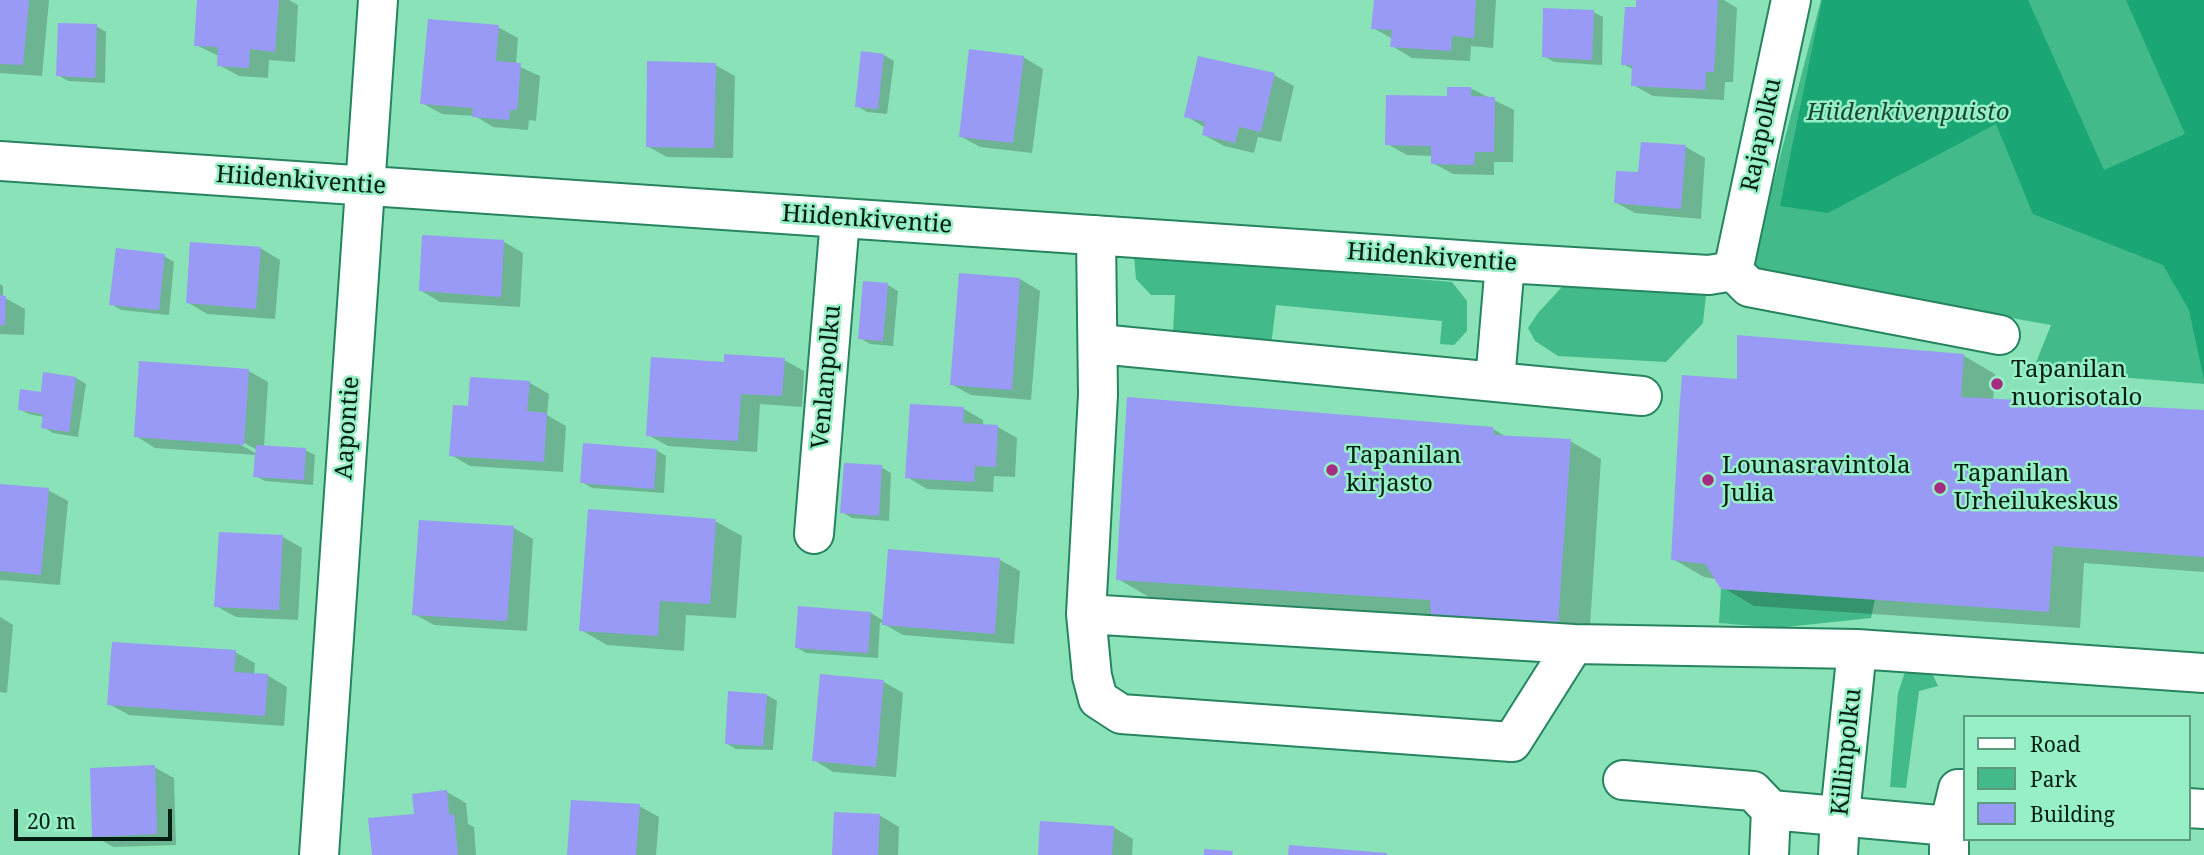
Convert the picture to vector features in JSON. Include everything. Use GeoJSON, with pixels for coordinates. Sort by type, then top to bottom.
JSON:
{"type":"FeatureCollection","features":[{"type":"Feature","properties":{"kind":"street","name":"Aapontie"},"geometry":{"type":"LineString","coordinates":[[319,855],[378,0]]}},
{"type":"Feature","properties":{"kind":"street","name":"Rajapolku"},"geometry":{"type":"LineString","coordinates":[[1733,271],[1791,0]]}},
{"type":"Feature","properties":{"kind":"street","name":"Hiidenkiventie"},"geometry":{"type":"LineString","coordinates":[[0,161],[1505,263],[1709,275],[1733,271]]}},
{"type":"Feature","properties":{"kind":"street","name":"Venlanpolku"},"geometry":{"type":"LineString","coordinates":[[814,534],[840,219]]}},
{"type":"Feature","properties":{"kind":"street"},"geometry":{"type":"LineString","coordinates":[[1096,235],[1099,344],[1087,614],[1092,676],[1098,699],[1121,714],[1512,742],[1574,644]]}},
{"type":"Feature","properties":{"kind":"street"},"geometry":{"type":"LineString","coordinates":[[1494,381],[1505,263]]}},
{"type":"Feature","properties":{"kind":"street"},"geometry":{"type":"LineString","coordinates":[[1733,271],[1749,287],[2000,335]]}},
{"type":"Feature","properties":{"kind":"street"},"geometry":{"type":"LineString","coordinates":[[1099,344],[1642,396]]}},
{"type":"Feature","properties":{"kind":"street"},"geometry":{"type":"LineString","coordinates":[[1087,614],[1574,644],[1857,649],[2204,673]]}},
{"type":"Feature","properties":{"kind":"street","name":"Killinpolku"},"geometry":{"type":"LineString","coordinates":[[1838,855],[1857,649]]}},
{"type":"Feature","properties":{"kind":"street"},"geometry":{"type":"LineString","coordinates":[[1623,780],[1753,791],[1771,810],[1840,816],[1949,841],[1958,789],[1962,789]]}},
{"type":"Feature","properties":{"kind":"street"},"geometry":{"type":"LineString","coordinates":[[1769,855],[1771,810]]}},
{"type":"Feature","properties":{"kind":"green space","name":"Hiidenkivenpuisto"},"geometry":{"type":"Polygon","coordinates":[[[1821,0],[2204,0],[2204,384],[2033,370],[2051,325],[1750,272],[1821,0]]]}},
{"type":"Feature","properties":{"kind":"green space","name":"Hiidenkivenpuisto"},"geometry":{"type":"Polygon","coordinates":[[[1822,0],[2028,0],[2104,170],[2185,134],[2126,0],[2204,0],[2204,380],[2189,310],[2163,265],[2033,214],[1996,124],[1828,213],[1780,206],[1822,0]]]}},
{"type":"Feature","properties":{"kind":"green space"},"geometry":{"type":"Polygon","coordinates":[[[1134,255],[1452,282],[1467,301],[1467,331],[1454,345],[1440,344],[1442,321],[1276,305],[1271,346],[1173,332],[1175,295],[1151,295],[1136,279],[1134,255]]]}},
{"type":"Feature","properties":{"kind":"green space"},"geometry":{"type":"Polygon","coordinates":[[[1562,287],[1706,295],[1703,323],[1666,362],[1558,356],[1535,341],[1528,328],[1562,287]]]}},
{"type":"Feature","properties":{"kind":"green space"},"geometry":{"type":"Polygon","coordinates":[[[1721,589],[1875,599],[1871,618],[1777,628],[1719,623],[1721,589]]]}},
{"type":"Feature","properties":{"kind":"green space"},"geometry":{"type":"Polygon","coordinates":[[[1906,669],[1931,671],[1938,686],[1919,691],[1906,788],[1890,787],[1898,693],[1906,669]]]}},
{"type":"Feature","properties":{"kind":"building"},"geometry":{"type":"Polygon","coordinates":[[[0,0],[29,0],[23,65],[0,64],[0,0]]]}},
{"type":"Feature","properties":{"kind":"building"},"geometry":{"type":"Polygon","coordinates":[[[197,0],[279,0],[275,52],[250,49],[249,68],[217,66],[218,47],[194,46],[197,0]]]}},
{"type":"Feature","properties":{"kind":"building"},"geometry":{"type":"Polygon","coordinates":[[[1374,0],[1476,0],[1474,38],[1452,36],[1451,51],[1390,47],[1392,30],[1371,29],[1374,0]]]}},
{"type":"Feature","properties":{"kind":"building"},"geometry":{"type":"Polygon","coordinates":[[[1636,0],[1718,0],[1714,72],[1706,72],[1705,90],[1631,86],[1632,65],[1621,65],[1625,7],[1636,7],[1636,0]]]}},
{"type":"Feature","properties":{"kind":"building"},"geometry":{"type":"Polygon","coordinates":[[[1543,8],[1594,10],[1592,60],[1542,57],[1543,8]]]}},
{"type":"Feature","properties":{"kind":"building"},"geometry":{"type":"Polygon","coordinates":[[[428,19],[499,25],[496,61],[521,63],[517,110],[510,110],[509,120],[472,117],[473,108],[420,104],[428,19]]]}},
{"type":"Feature","properties":{"kind":"building"},"geometry":{"type":"Polygon","coordinates":[[[58,23],[97,24],[95,78],[56,76],[58,23]]]}},
{"type":"Feature","properties":{"kind":"building"},"geometry":{"type":"Polygon","coordinates":[[[969,49],[1024,56],[1013,143],[959,137],[969,49]]]}},
{"type":"Feature","properties":{"kind":"building"},"geometry":{"type":"Polygon","coordinates":[[[861,51],[884,54],[878,109],[855,107],[861,51]]]}},
{"type":"Feature","properties":{"kind":"building"},"geometry":{"type":"Polygon","coordinates":[[[1198,56],[1275,73],[1261,132],[1239,127],[1235,143],[1202,135],[1205,122],[1184,117],[1198,56]]]}},
{"type":"Feature","properties":{"kind":"building"},"geometry":{"type":"Polygon","coordinates":[[[647,61],[716,63],[714,148],[646,147],[647,61]]]}},
{"type":"Feature","properties":{"kind":"building"},"geometry":{"type":"Polygon","coordinates":[[[1447,87],[1471,87],[1471,96],[1495,97],[1494,152],[1475,152],[1474,165],[1431,164],[1431,146],[1385,145],[1386,95],[1447,96],[1447,87]]]}},
{"type":"Feature","properties":{"kind":"building"},"geometry":{"type":"Polygon","coordinates":[[[1641,142],[1686,145],[1681,209],[1614,203],[1616,171],[1638,172],[1641,142]]]}},
{"type":"Feature","properties":{"kind":"building"},"geometry":{"type":"Polygon","coordinates":[[[422,235],[504,240],[501,297],[419,291],[422,235]]]}},
{"type":"Feature","properties":{"kind":"building"},"geometry":{"type":"Polygon","coordinates":[[[190,242],[261,247],[256,309],[186,303],[190,242]]]}},
{"type":"Feature","properties":{"kind":"building"},"geometry":{"type":"Polygon","coordinates":[[[116,248],[165,254],[159,310],[109,305],[116,248]]]}},
{"type":"Feature","properties":{"kind":"building"},"geometry":{"type":"Polygon","coordinates":[[[959,273],[1020,278],[1012,390],[950,385],[959,273]]]}},
{"type":"Feature","properties":{"kind":"building"},"geometry":{"type":"Polygon","coordinates":[[[863,281],[888,283],[883,341],[858,339],[863,281]]]}},
{"type":"Feature","properties":{"kind":"building"},"geometry":{"type":"Polygon","coordinates":[[[0,295],[6,296],[5,325],[0,325],[0,295]]]}},
{"type":"Feature","properties":{"kind":"building","name":"Tapanilan Urheilukeskus"},"geometry":{"type":"Polygon","coordinates":[[[1737,335],[1964,354],[1961,397],[2204,410],[2204,557],[2053,546],[2049,612],[1721,589],[1705,564],[1671,560],[1680,400],[1682,375],[1737,379],[1737,335]]]}},
{"type":"Feature","properties":{"kind":"building"},"geometry":{"type":"Polygon","coordinates":[[[724,354],[785,358],[782,396],[741,394],[738,441],[646,436],[651,357],[724,362],[724,354]]]}},
{"type":"Feature","properties":{"kind":"building"},"geometry":{"type":"Polygon","coordinates":[[[139,361],[249,369],[244,445],[134,437],[139,361]]]}},
{"type":"Feature","properties":{"kind":"building"},"geometry":{"type":"Polygon","coordinates":[[[43,372],[76,377],[69,432],[41,428],[43,414],[18,410],[20,389],[41,392],[43,372]]]}},
{"type":"Feature","properties":{"kind":"building"},"geometry":{"type":"Polygon","coordinates":[[[470,377],[530,381],[527,411],[547,413],[544,462],[449,456],[453,405],[468,406],[470,377]]]}},
{"type":"Feature","properties":{"kind":"building"},"geometry":{"type":"Polygon","coordinates":[[[1127,397],[1493,427],[1494,435],[1571,439],[1558,624],[1431,616],[1430,600],[1116,580],[1127,397]]]}},
{"type":"Feature","properties":{"kind":"building"},"geometry":{"type":"Polygon","coordinates":[[[910,404],[964,407],[963,423],[998,425],[996,467],[975,466],[974,482],[905,478],[910,404]]]}},
{"type":"Feature","properties":{"kind":"building"},"geometry":{"type":"Polygon","coordinates":[[[583,443],[657,449],[654,489],[580,483],[583,443]]]}},
{"type":"Feature","properties":{"kind":"building"},"geometry":{"type":"Polygon","coordinates":[[[256,445],[306,448],[304,480],[253,477],[256,445]]]}},
{"type":"Feature","properties":{"kind":"building"},"geometry":{"type":"Polygon","coordinates":[[[844,463],[882,465],[879,516],[840,513],[844,463]]]}},
{"type":"Feature","properties":{"kind":"building"},"geometry":{"type":"Polygon","coordinates":[[[0,484],[49,488],[41,575],[0,571],[0,484]]]}},
{"type":"Feature","properties":{"kind":"building"},"geometry":{"type":"Polygon","coordinates":[[[588,509],[716,519],[710,604],[660,601],[658,636],[579,631],[588,509]]]}},
{"type":"Feature","properties":{"kind":"building"},"geometry":{"type":"Polygon","coordinates":[[[419,520],[514,526],[507,621],[412,615],[419,520]]]}},
{"type":"Feature","properties":{"kind":"building"},"geometry":{"type":"Polygon","coordinates":[[[219,532],[283,535],[279,610],[214,607],[219,532]]]}},
{"type":"Feature","properties":{"kind":"building"},"geometry":{"type":"Polygon","coordinates":[[[888,549],[1000,558],[995,634],[882,625],[888,549]]]}},
{"type":"Feature","properties":{"kind":"building"},"geometry":{"type":"Polygon","coordinates":[[[798,606],[871,612],[868,653],[795,648],[798,606]]]}},
{"type":"Feature","properties":{"kind":"building"},"geometry":{"type":"Polygon","coordinates":[[[112,642],[236,650],[234,672],[268,674],[265,716],[107,705],[112,642]]]}},
{"type":"Feature","properties":{"kind":"building"},"geometry":{"type":"Polygon","coordinates":[[[820,674],[884,680],[876,767],[812,761],[820,674]]]}},
{"type":"Feature","properties":{"kind":"building"},"geometry":{"type":"Polygon","coordinates":[[[728,691],[767,694],[763,746],[725,744],[728,691]]]}},
{"type":"Feature","properties":{"kind":"building"},"geometry":{"type":"Polygon","coordinates":[[[155,765],[157,834],[92,837],[90,768],[155,765]]]}},
{"type":"Feature","properties":{"kind":"building"},"geometry":{"type":"Polygon","coordinates":[[[447,790],[449,815],[454,814],[458,855],[372,855],[368,818],[414,814],[412,794],[447,790]]]}},
{"type":"Feature","properties":{"kind":"building"},"geometry":{"type":"Polygon","coordinates":[[[571,800],[640,804],[636,855],[567,855],[571,800]]]}},
{"type":"Feature","properties":{"kind":"building"},"geometry":{"type":"Polygon","coordinates":[[[834,812],[880,814],[878,855],[832,855],[834,812]]]}},
{"type":"Feature","properties":{"kind":"building"},"geometry":{"type":"Polygon","coordinates":[[[1040,821],[1114,826],[1112,855],[1038,855],[1040,821]]]}},
{"type":"Feature","properties":{"kind":"building"},"geometry":{"type":"Polygon","coordinates":[[[1289,845],[1387,853],[1387,855],[1288,855],[1289,845]]]}},
{"type":"Feature","properties":{"kind":"building"},"geometry":{"type":"Polygon","coordinates":[[[1204,849],[1233,851],[1232,855],[1204,855],[1204,849]]]}},
{"type":"Feature","properties":{"kind":"place","name":"Tapanilan nuorisotalo"},"geometry":{"type":"Point","coordinates":[1997,384]}},
{"type":"Feature","properties":{"kind":"place","name":"Tapanilan kirjasto"},"geometry":{"type":"Point","coordinates":[1332,470]}},
{"type":"Feature","properties":{"kind":"place","name":"Lounasravintola Julia"},"geometry":{"type":"Point","coordinates":[1708,480]}},
{"type":"Feature","properties":{"kind":"place","name":"Tapanilan Urheilukeskus"},"geometry":{"type":"Point","coordinates":[1940,488]}}]}
